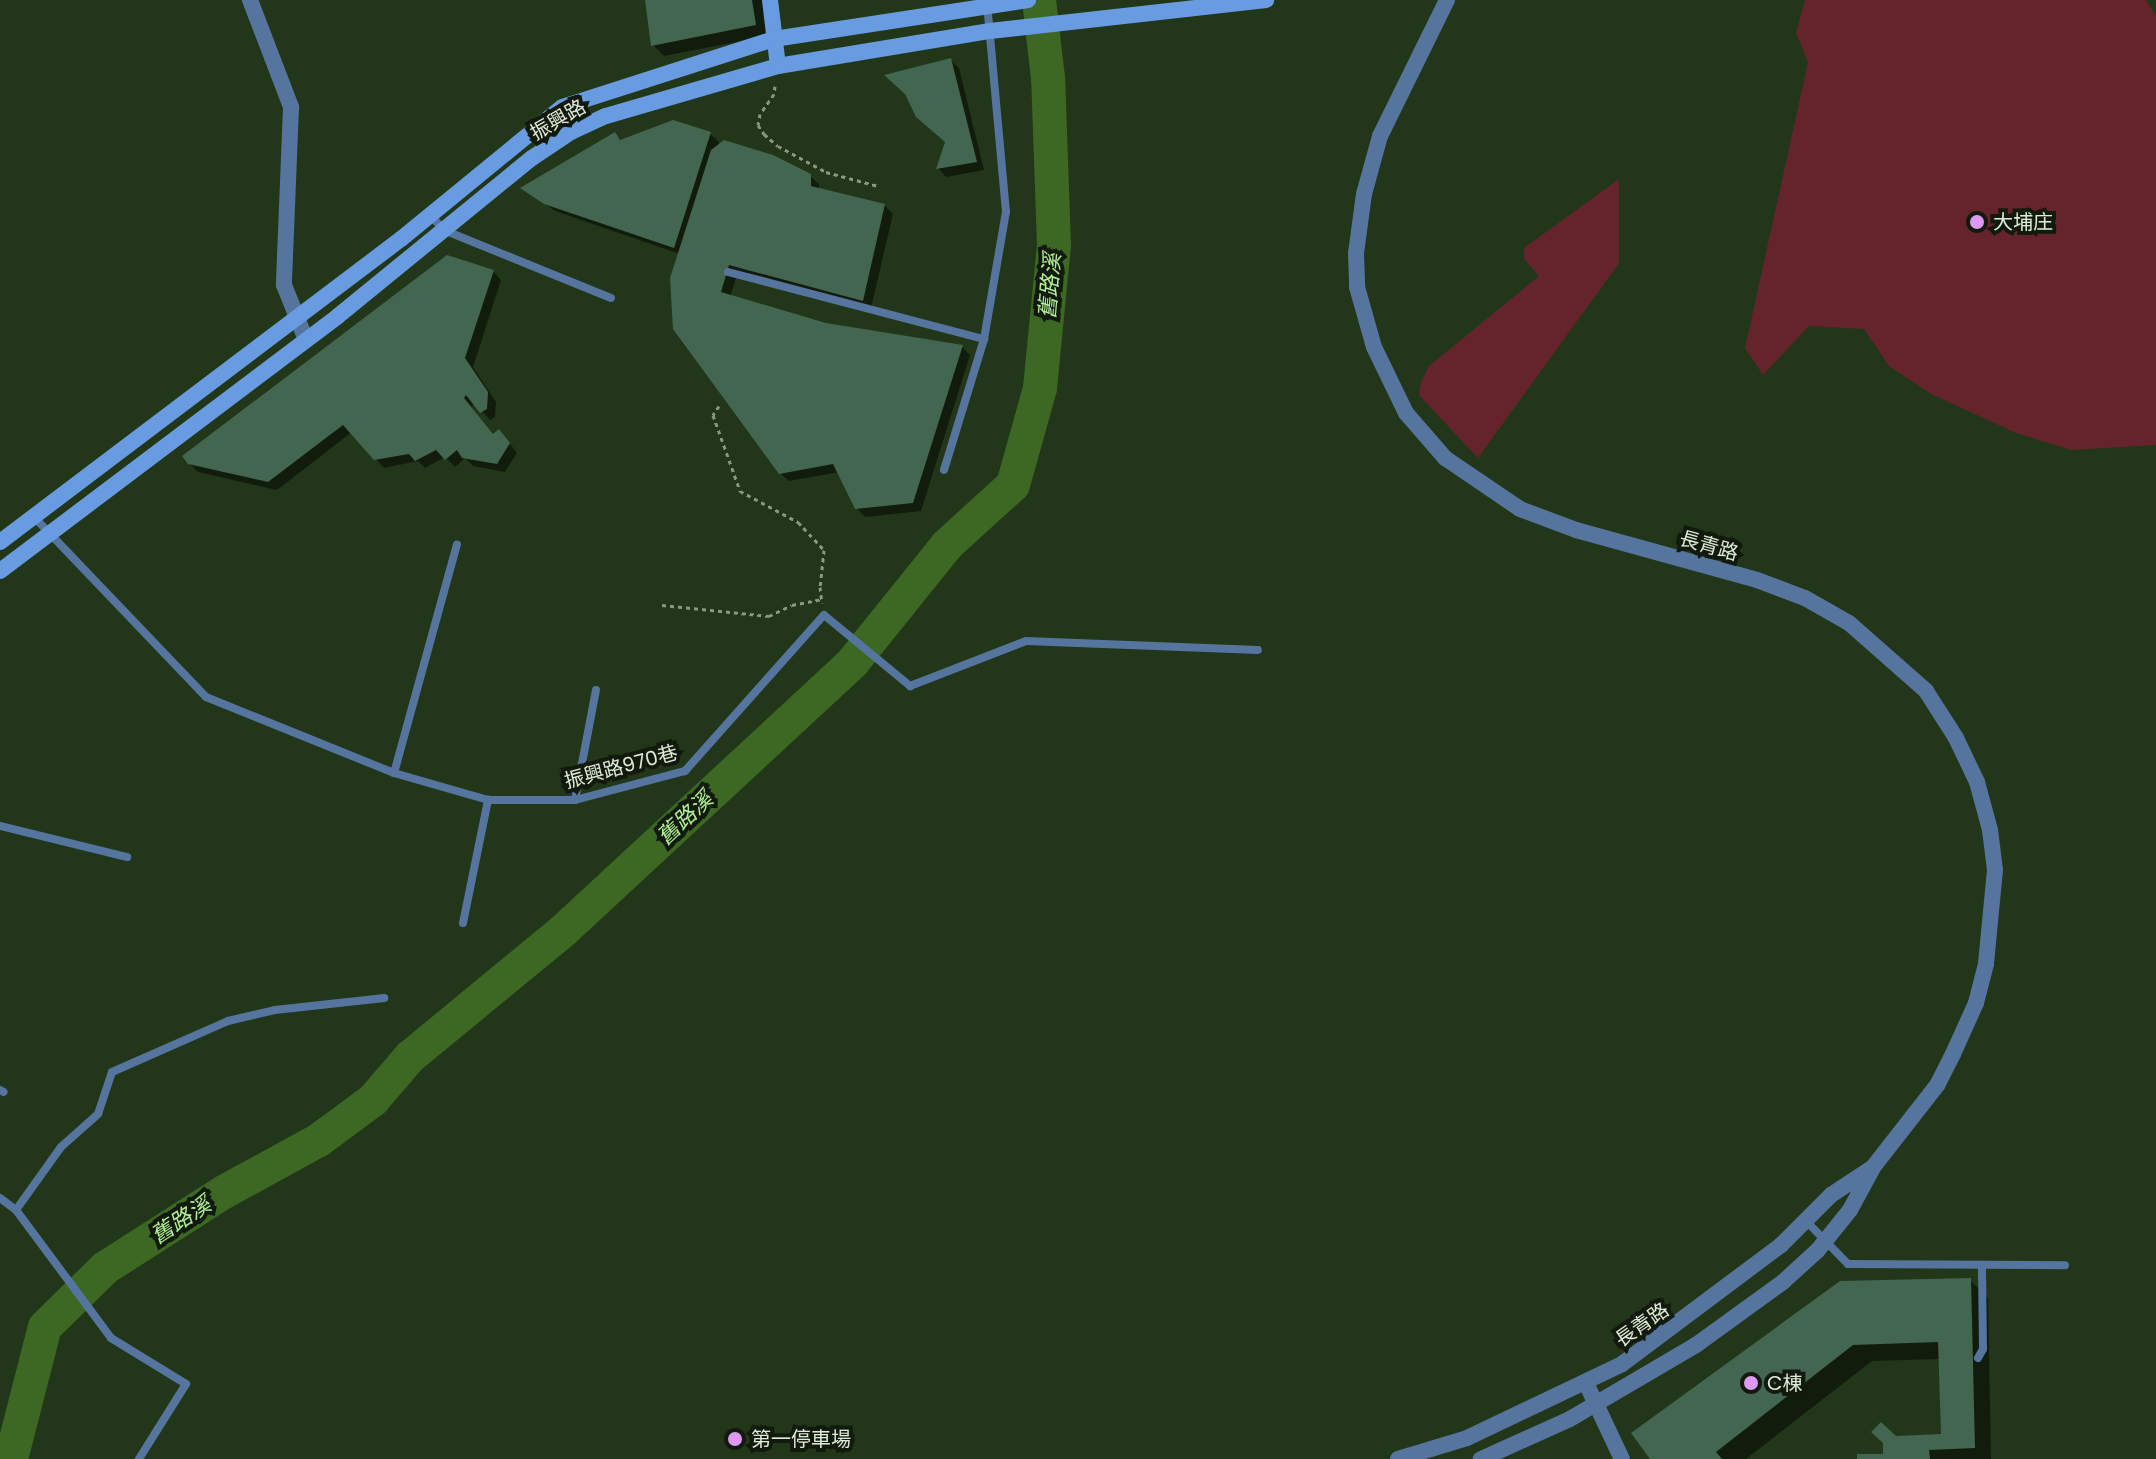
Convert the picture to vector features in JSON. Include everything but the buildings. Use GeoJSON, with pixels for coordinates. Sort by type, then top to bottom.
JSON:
{"type":"FeatureCollection","features":[{"type":"Feature","properties":{"kind":"street"},"geometry":{"type":"LineString","coordinates":[[250,0],[291,107],[284,285],[306,340]]}},
{"type":"Feature","properties":{"kind":"street"},"geometry":{"type":"LineString","coordinates":[[770,0],[778,66]]}},
{"type":"Feature","properties":{"kind":"street","name":"振興路"},"geometry":{"type":"LineString","coordinates":[[0,542],[296,320],[562,107],[774,39],[1028,0]]}},
{"type":"Feature","properties":{"kind":"street","name":"振興路"},"geometry":{"type":"LineString","coordinates":[[0,571],[306,340],[446,231],[532,158],[571,132],[606,116],[778,66],[990,31],[1266,0]]}},
{"type":"Feature","properties":{"kind":"street","name":"長青路"},"geometry":{"type":"LineString","coordinates":[[1447,0],[1380,136],[1364,194],[1356,253],[1357,287],[1374,347],[1406,413],[1445,458],[1520,509],[1576,530],[1757,580],[1805,598],[1849,623],[1926,691],[1956,738],[1977,782],[1993,857],[1993,911],[1976,1003],[1938,1084],[1874,1166],[1850,1210],[1827,1239],[1783,1282],[1734,1319],[1598,1403],[1533,1437],[1481,1459]]}},
{"type":"Feature","properties":{"kind":"street","name":"長青路"},"geometry":{"type":"LineString","coordinates":[[1398,1459],[1467,1438],[1622,1364],[1701,1308],[1806,1221],[1831,1195],[1874,1166]]}},
{"type":"Feature","properties":{"kind":"street"},"geometry":{"type":"LineString","coordinates":[[1586,1383],[1622,1459]]}},
{"type":"Feature","properties":{"kind":"lane"},"geometry":{"type":"LineString","coordinates":[[944,470],[984,339],[1006,212],[987,4]]}},
{"type":"Feature","properties":{"kind":"lane"},"geometry":{"type":"LineString","coordinates":[[429,215],[446,231],[611,298]]}},
{"type":"Feature","properties":{"kind":"lane"},"geometry":{"type":"LineString","coordinates":[[728,272],[984,339]]}},
{"type":"Feature","properties":{"kind":"lane","name":"振興路970巷"},"geometry":{"type":"LineString","coordinates":[[34,516],[206,697],[394,773],[488,800],[575,800],[685,771],[824,615]]}},
{"type":"Feature","properties":{"kind":"lane"},"geometry":{"type":"LineString","coordinates":[[394,773],[457,545]]}},
{"type":"Feature","properties":{"kind":"lane"},"geometry":{"type":"LineString","coordinates":[[824,615],[910,686],[1026,641],[1258,650]]}},
{"type":"Feature","properties":{"kind":"lane"},"geometry":{"type":"LineString","coordinates":[[575,800],[596,690]]}},
{"type":"Feature","properties":{"kind":"lane"},"geometry":{"type":"LineString","coordinates":[[463,923],[488,800]]}},
{"type":"Feature","properties":{"kind":"lane"},"geometry":{"type":"LineString","coordinates":[[0,826],[127,857]]}},
{"type":"Feature","properties":{"kind":"lane"},"geometry":{"type":"LineString","coordinates":[[16,1210],[61,1147],[98,1114],[112,1072],[228,1021],[275,1010],[384,998]]}},
{"type":"Feature","properties":{"kind":"lane"},"geometry":{"type":"LineString","coordinates":[[0,1198],[16,1210],[111,1338],[186,1384],[139,1459]]}},
{"type":"Feature","properties":{"kind":"lane"},"geometry":{"type":"LineString","coordinates":[[1806,1221],[1827,1239],[1848,1264],[2065,1265]]}},
{"type":"Feature","properties":{"kind":"lane"},"geometry":{"type":"LineString","coordinates":[[1978,1358],[1983,1349],[1982,1265]]}},
{"type":"Feature","properties":{"kind":"path"},"geometry":{"type":"LineString","coordinates":[[778,66],[774,94],[760,114],[758,125],[764,134],[778,146],[826,172],[878,186]]}},
{"type":"Feature","properties":{"kind":"path"},"geometry":{"type":"LineString","coordinates":[[719,406],[713,415],[740,491],[798,522],[824,550],[824,615]]}},
{"type":"Feature","properties":{"kind":"path"},"geometry":{"type":"LineString","coordinates":[[662,605],[769,616],[792,605],[822,599]]}},
{"type":"Feature","properties":{"kind":"shaded area"},"geometry":{"type":"Polygon","coordinates":[[[1805,0],[2146,0],[2156,16],[2156,445],[2071,450],[2016,433],[1931,394],[1889,366],[1864,329],[1809,326],[1763,375],[1745,348],[1808,62],[1796,33],[1805,0]]]}},
{"type":"Feature","properties":{"kind":"shaded area"},"geometry":{"type":"Polygon","coordinates":[[[1619,179],[1619,263],[1478,458],[1419,395],[1429,366],[1539,276],[1524,259],[1524,248],[1619,179]]]}},
{"type":"Feature","properties":{"kind":"waterway","name":"舊路溪"},"geometry":{"type":"LineString","coordinates":[[11,1459],[45,1327],[105,1268],[224,1192],[319,1140],[373,1100],[410,1057],[564,930],[853,662],[947,545],[1013,485],[1040,388],[1054,246],[1048,78],[1039,0]]}},
{"type":"Feature","properties":{"kind":"place","name":"大埔庄"},"geometry":{"type":"Point","coordinates":[1977,222]}},
{"type":"Feature","properties":{"kind":"place","name":"C棟"},"geometry":{"type":"Point","coordinates":[1751,1383]}},
{"type":"Feature","properties":{"kind":"place","name":"第一停車場"},"geometry":{"type":"Point","coordinates":[735,1439]}}]}
